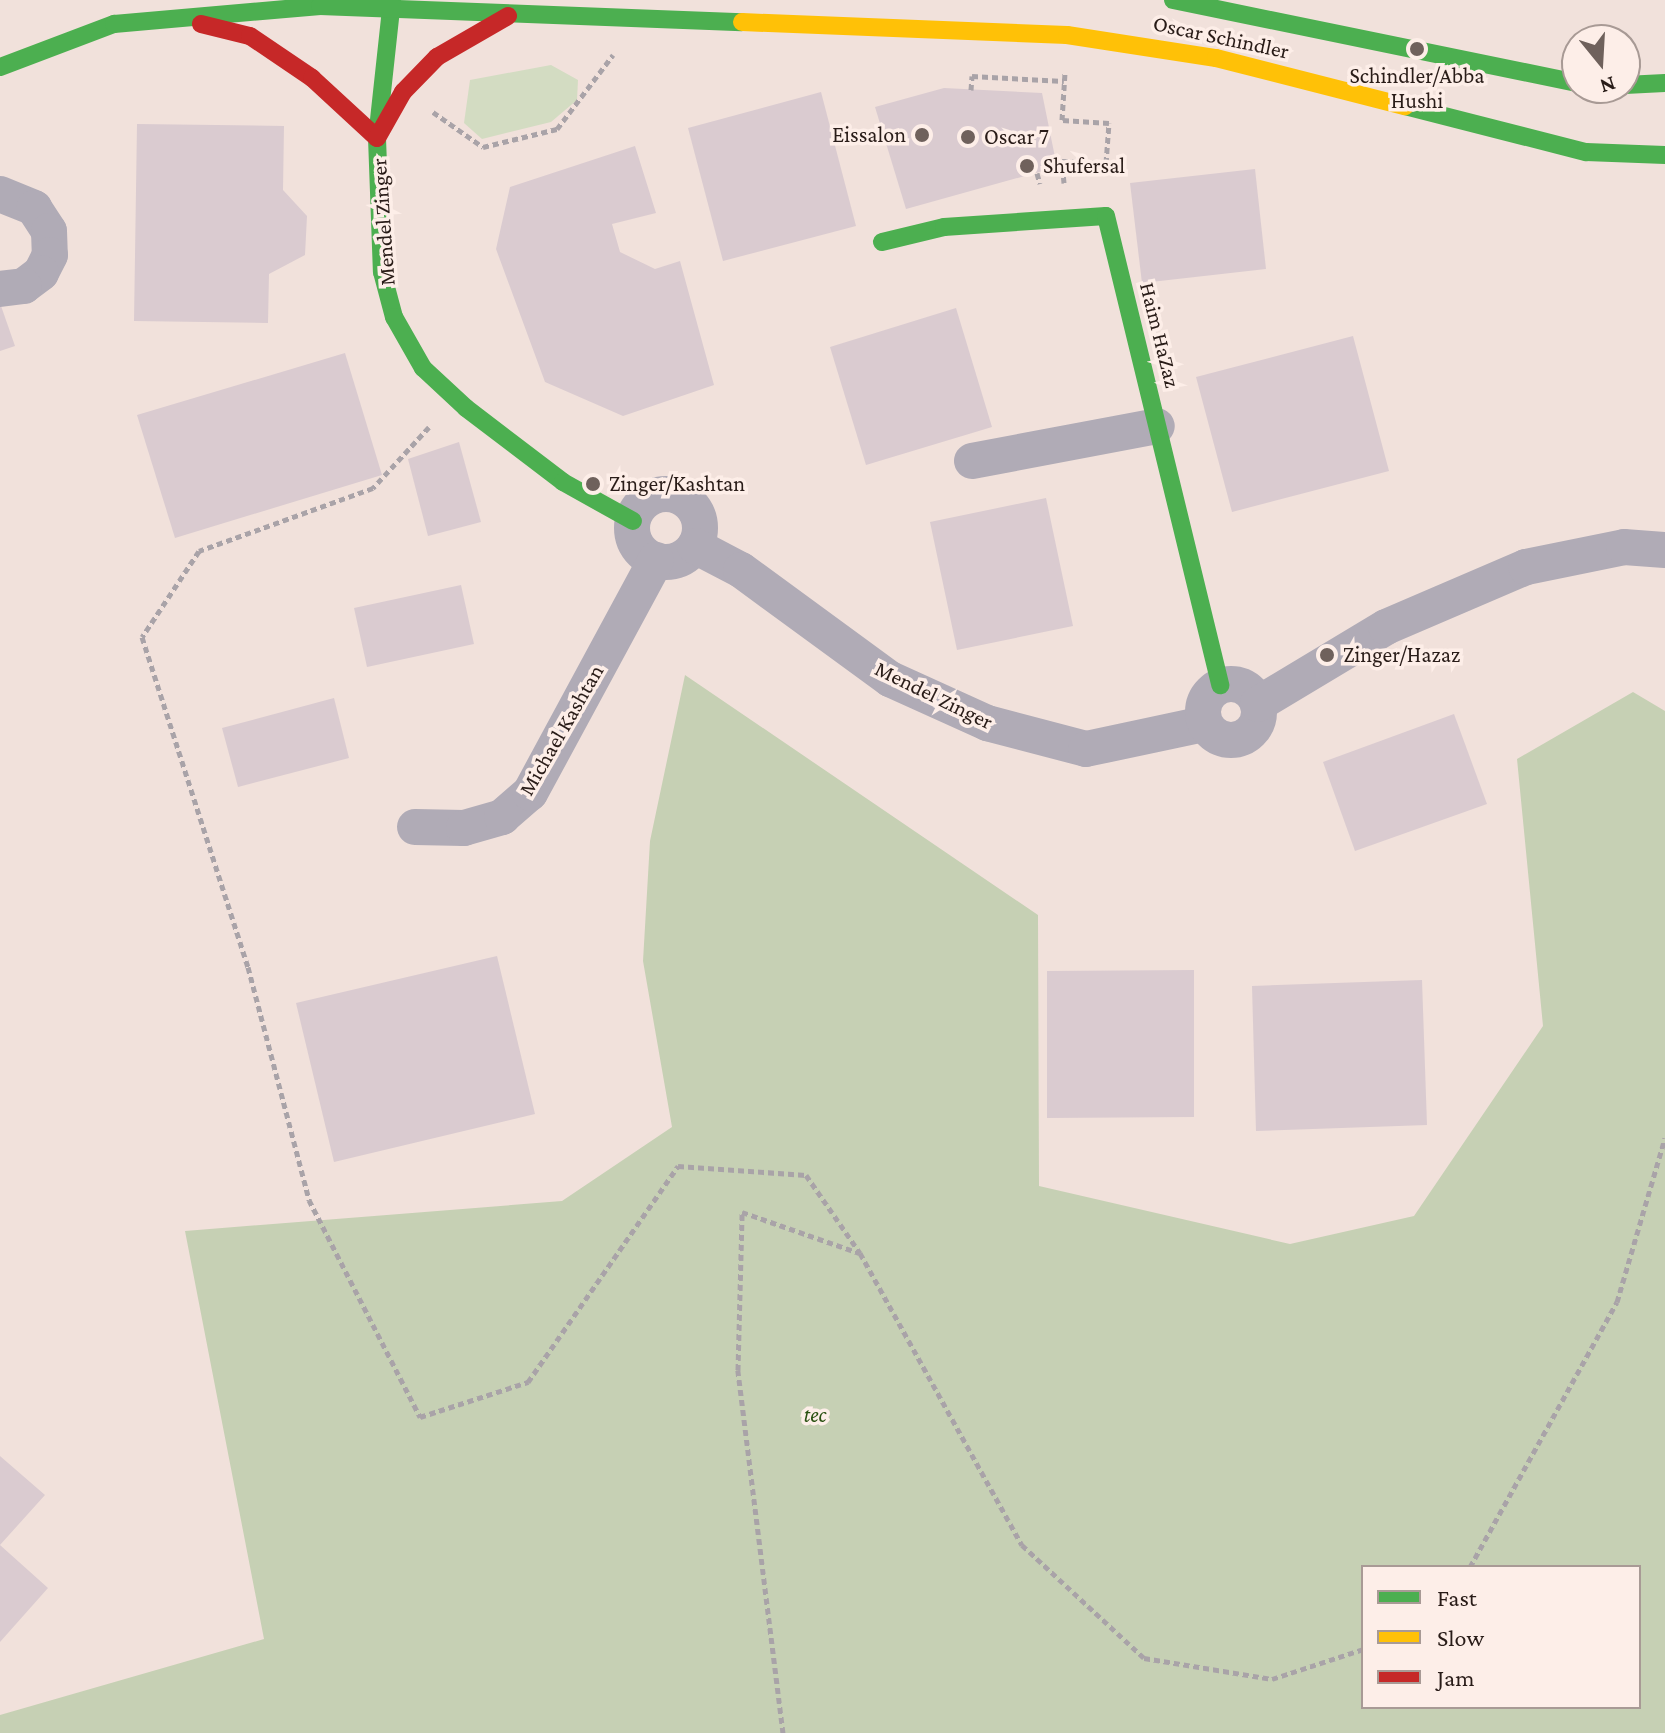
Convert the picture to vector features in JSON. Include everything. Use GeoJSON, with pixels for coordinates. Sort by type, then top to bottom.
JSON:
{"type":"FeatureCollection","features":[{"type":"Feature","properties":{"kind":"main road","name":"Oscar Schindler"},"geometry":{"type":"LineString","coordinates":[[1173,0],[1561,80]]}},
{"type":"Feature","properties":{"kind":"main road","name":"Oscar Schindler"},"geometry":{"type":"LineString","coordinates":[[0,67],[114,24],[166,16],[320,6],[392,5],[508,16],[1067,35],[1216,58],[1586,152],[1665,155]]}},
{"type":"Feature","properties":{"kind":"main road","name":"Mendel Zinger"},"geometry":{"type":"LineString","coordinates":[[392,5],[377,138],[382,272],[394,317],[423,368],[563,482],[633,521]]}},
{"type":"Feature","properties":{"kind":"main road"},"geometry":{"type":"LineString","coordinates":[[166,16],[250,36],[312,78],[377,138],[403,92],[437,57],[508,16]]}},
{"type":"Feature","properties":{"kind":"main road"},"geometry":{"type":"LineString","coordinates":[[1641,84],[1665,83]]}},
{"type":"Feature","properties":{"kind":"main road"},"geometry":{"type":"LineString","coordinates":[[882,242],[944,227],[1106,216]]}},
{"type":"Feature","properties":{"kind":"main road","name":"Haim HaZaz"},"geometry":{"type":"LineString","coordinates":[[1106,216],[1220,685]]}},
{"type":"Feature","properties":{"kind":"street"},"geometry":{"type":"LineString","coordinates":[[0,194],[34,208],[49,231],[50,255],[41,273],[24,286],[0,289]]}},
{"type":"Feature","properties":{"kind":"street"},"geometry":{"type":"LineString","coordinates":[[972,461],[1157,426]]}},
{"type":"Feature","properties":{"kind":"street"},"geometry":{"type":"LineString","coordinates":[[674,494],[698,514],[695,546],[682,558],[656,560],[634,541],[633,521],[653,496],[674,494]]}},
{"type":"Feature","properties":{"kind":"street","name":"Mendel Zinger"},"geometry":{"type":"LineString","coordinates":[[695,546],[741,570],[890,679],[987,723],[1086,749],[1204,724]]}},
{"type":"Feature","properties":{"kind":"street"},"geometry":{"type":"LineString","coordinates":[[1258,704],[1386,627],[1526,567],[1624,547],[1665,550]]}},
{"type":"Feature","properties":{"kind":"street","name":"Michael Kashtan"},"geometry":{"type":"LineString","coordinates":[[415,827],[464,828],[502,817],[530,793],[656,560]]}},
{"type":"Feature","properties":{"kind":"street"},"geometry":{"type":"LineString","coordinates":[[1220,685],[1248,689],[1258,704],[1257,723],[1235,740],[1217,737],[1204,724],[1202,705],[1220,685]]}},
{"type":"Feature","properties":{"kind":"path"},"geometry":{"type":"LineString","coordinates":[[451,125],[483,147],[557,129],[585,97],[636,21]]}},
{"type":"Feature","properties":{"kind":"path"},"geometry":{"type":"LineString","coordinates":[[1067,35],[1062,120],[1109,123],[1106,163],[1062,161],[1066,193],[1106,216]]}},
{"type":"Feature","properties":{"kind":"path"},"geometry":{"type":"LineString","coordinates":[[971,90],[972,76],[1064,81]]}},
{"type":"Feature","properties":{"kind":"path"},"geometry":{"type":"LineString","coordinates":[[436,420],[373,488],[199,551],[142,637],[248,967],[316,1214],[420,1417],[528,1382],[678,1166],[806,1175],[860,1253],[1022,1545],[1144,1658],[1272,1679],[1361,1650]]}},
{"type":"Feature","properties":{"kind":"path"},"geometry":{"type":"LineString","coordinates":[[1471,1565],[1617,1302],[1665,1138]]}},
{"type":"Feature","properties":{"kind":"path"},"geometry":{"type":"LineString","coordinates":[[783,1733],[738,1370],[742,1212],[860,1253]]}},
{"type":"Feature","properties":{"kind":"green space"},"geometry":{"type":"Polygon","coordinates":[[[551,65],[578,80],[577,100],[551,122],[482,139],[464,123],[470,80],[551,65]]]}},
{"type":"Feature","properties":{"kind":"green space","name":"tec"},"geometry":{"type":"Polygon","coordinates":[[[685,675],[1038,915],[1039,1186],[1290,1244],[1414,1216],[1543,1026],[1517,759],[1633,692],[1665,711],[1665,1733],[0,1733],[0,1715],[264,1639],[185,1231],[562,1201],[672,1127],[643,961],[650,841],[685,675]]]}},
{"type":"Feature","properties":{"kind":"building","name":"Oscar 7"},"geometry":{"type":"Polygon","coordinates":[[[944,88],[1042,93],[1057,167],[906,209],[875,107],[944,88]]]}},
{"type":"Feature","properties":{"kind":"building"},"geometry":{"type":"Polygon","coordinates":[[[821,92],[856,226],[723,261],[688,128],[821,92]]]}},
{"type":"Feature","properties":{"kind":"building"},"geometry":{"type":"Polygon","coordinates":[[[137,124],[284,126],[283,190],[307,216],[305,255],[269,274],[268,323],[134,321],[137,124]]]}},
{"type":"Feature","properties":{"kind":"building"},"geometry":{"type":"Polygon","coordinates":[[[635,146],[656,213],[612,224],[620,252],[655,269],[680,261],[714,385],[623,416],[545,382],[496,249],[510,187],[635,146]]]}},
{"type":"Feature","properties":{"kind":"building"},"geometry":{"type":"Polygon","coordinates":[[[1255,169],[1266,269],[1142,283],[1130,183],[1255,169]]]}},
{"type":"Feature","properties":{"kind":"building"},"geometry":{"type":"Polygon","coordinates":[[[0,303],[15,346],[0,351],[0,303]]]}},
{"type":"Feature","properties":{"kind":"building"},"geometry":{"type":"Polygon","coordinates":[[[956,308],[992,427],[866,465],[830,347],[956,308]]]}},
{"type":"Feature","properties":{"kind":"building"},"geometry":{"type":"Polygon","coordinates":[[[1353,336],[1389,471],[1232,512],[1196,377],[1353,336]]]}},
{"type":"Feature","properties":{"kind":"building"},"geometry":{"type":"Polygon","coordinates":[[[345,353],[382,475],[175,538],[137,415],[345,353]]]}},
{"type":"Feature","properties":{"kind":"building"},"geometry":{"type":"Polygon","coordinates":[[[459,442],[481,522],[428,536],[408,459],[459,442]]]}},
{"type":"Feature","properties":{"kind":"building"},"geometry":{"type":"Polygon","coordinates":[[[1046,498],[1073,626],[957,650],[930,522],[1046,498]]]}},
{"type":"Feature","properties":{"kind":"building"},"geometry":{"type":"Polygon","coordinates":[[[461,585],[474,644],[367,667],[354,608],[461,585]]]}},
{"type":"Feature","properties":{"kind":"building"},"geometry":{"type":"Polygon","coordinates":[[[334,698],[349,758],[238,787],[222,728],[334,698]]]}},
{"type":"Feature","properties":{"kind":"building"},"geometry":{"type":"Polygon","coordinates":[[[1454,714],[1487,804],[1355,851],[1323,762],[1454,714]]]}},
{"type":"Feature","properties":{"kind":"building"},"geometry":{"type":"Polygon","coordinates":[[[497,956],[535,1114],[334,1162],[296,1003],[497,956]]]}},
{"type":"Feature","properties":{"kind":"building"},"geometry":{"type":"Polygon","coordinates":[[[1194,970],[1194,1117],[1047,1118],[1047,971],[1194,970]]]}},
{"type":"Feature","properties":{"kind":"building"},"geometry":{"type":"Polygon","coordinates":[[[1422,980],[1427,1125],[1256,1131],[1252,986],[1422,980]]]}},
{"type":"Feature","properties":{"kind":"building"},"geometry":{"type":"Polygon","coordinates":[[[0,1456],[45,1495],[0,1545],[0,1456]]]}},
{"type":"Feature","properties":{"kind":"building"},"geometry":{"type":"Polygon","coordinates":[[[0,1545],[48,1588],[0,1642],[0,1545]]]}},
{"type":"Feature","properties":{"kind":"traffic: fast"},"geometry":{"type":"LineString","coordinates":[[392,0],[377,138],[382,272],[394,317],[423,368],[466,408],[563,482],[633,521]]}},
{"type":"Feature","properties":{"kind":"traffic: fast"},"geometry":{"type":"LineString","coordinates":[[1173,0],[1561,80]]}},
{"type":"Feature","properties":{"kind":"traffic: fast"},"geometry":{"type":"LineString","coordinates":[[0,67],[114,24],[320,6],[742,22]]}},
{"type":"Feature","properties":{"kind":"traffic: fast"},"geometry":{"type":"LineString","coordinates":[[1641,84],[1665,83]]}},
{"type":"Feature","properties":{"kind":"traffic: fast"},"geometry":{"type":"LineString","coordinates":[[1405,106],[1586,152],[1665,155]]}},
{"type":"Feature","properties":{"kind":"traffic: fast"},"geometry":{"type":"LineString","coordinates":[[882,242],[944,227],[1106,216],[1220,685]]}},
{"type":"Feature","properties":{"kind":"traffic: slow"},"geometry":{"type":"LineString","coordinates":[[742,22],[1067,35],[1216,58],[1405,106]]}},
{"type":"Feature","properties":{"kind":"traffic: jam"},"geometry":{"type":"LineString","coordinates":[[201,24],[250,36],[312,78],[377,138],[403,92],[437,57],[508,16]]}},
{"type":"Feature","properties":{"kind":"place","name":"Schindler/Abba Hushi"},"geometry":{"type":"Point","coordinates":[1417,49]}},
{"type":"Feature","properties":{"kind":"place","name":"Eissalon"},"geometry":{"type":"Point","coordinates":[922,135]}},
{"type":"Feature","properties":{"kind":"place","name":"Oscar 7"},"geometry":{"type":"Point","coordinates":[968,137]}},
{"type":"Feature","properties":{"kind":"place","name":"Shufersal"},"geometry":{"type":"Point","coordinates":[1027,166]}},
{"type":"Feature","properties":{"kind":"place","name":"Zinger/Kashtan"},"geometry":{"type":"Point","coordinates":[593,484]}},
{"type":"Feature","properties":{"kind":"place","name":"Zinger/Hazaz"},"geometry":{"type":"Point","coordinates":[1327,655]}}]}
